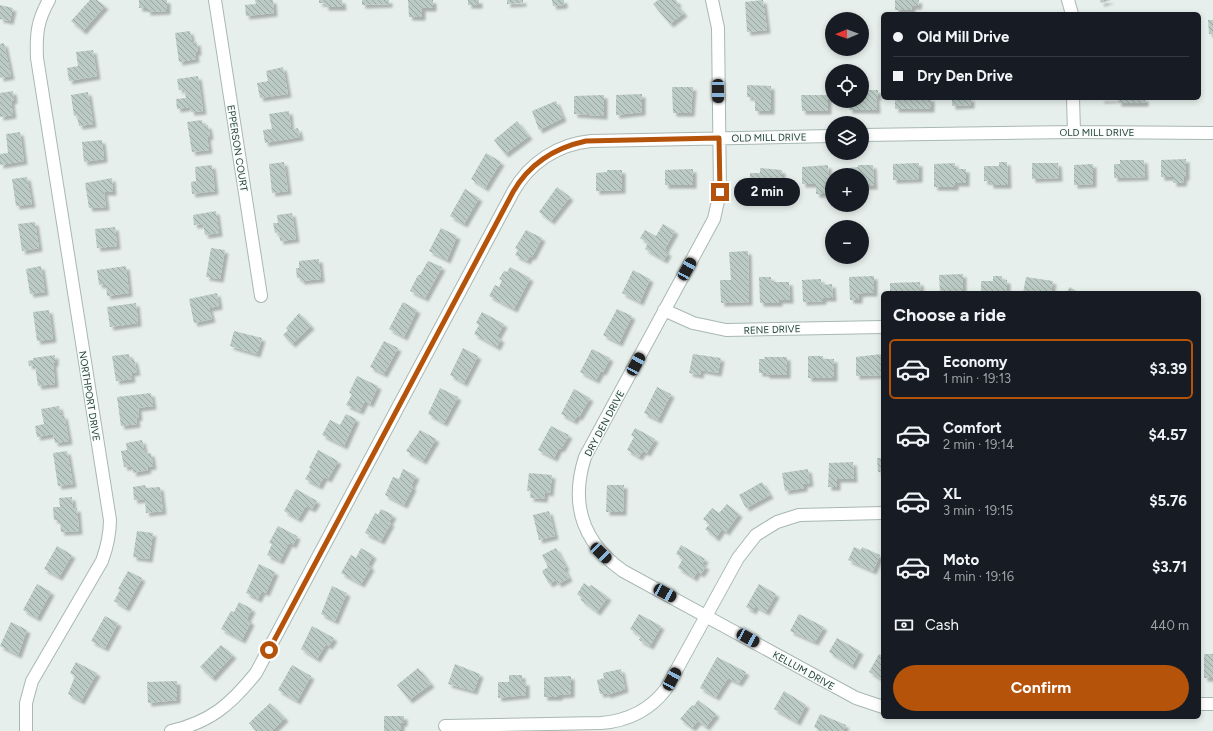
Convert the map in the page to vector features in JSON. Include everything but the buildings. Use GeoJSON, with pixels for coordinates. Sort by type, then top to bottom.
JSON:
{"type":"FeatureCollection","features":[{"type":"Feature","properties":{"kind":"street","name":"NORTHPORT DRIVE"},"geometry":{"type":"LineString","coordinates":[[26,731],[26,703],[32,681],[102,561],[110,531],[110,520],[35,43],[39,23],[49,0]]}},
{"type":"Feature","properties":{"kind":"street","name":"EPPERSON COURT"},"geometry":{"type":"LineString","coordinates":[[215,0],[261,296]]}},
{"type":"Feature","properties":{"kind":"street","name":"DRY DEN DRIVE"},"geometry":{"type":"LineString","coordinates":[[707,616],[623,571],[609,561],[594,544],[586,529],[578,502],[578,485],[585,457],[714,219],[720,192],[718,28],[712,0]]}},
{"type":"Feature","properties":{"kind":"street"},"geometry":{"type":"LineString","coordinates":[[1068,0],[1071,12]]}},
{"type":"Feature","properties":{"kind":"street"},"geometry":{"type":"LineString","coordinates":[[1073,100],[1074,132]]}},
{"type":"Feature","properties":{"kind":"street","name":"OLD MILL DRIVE"},"geometry":{"type":"LineString","coordinates":[[869,135],[1074,132],[1213,133]]}},
{"type":"Feature","properties":{"kind":"street","name":"OLD MILL DRIVE"},"geometry":{"type":"LineString","coordinates":[[171,731],[197,723],[221,710],[242,691],[256,673],[513,192],[526,173],[543,158],[553,152],[568,145],[586,141],[825,136]]}},
{"type":"Feature","properties":{"kind":"street","name":"RENE DRIVE"},"geometry":{"type":"LineString","coordinates":[[664,310],[693,323],[726,330],[881,327]]}},
{"type":"Feature","properties":{"kind":"street"},"geometry":{"type":"LineString","coordinates":[[445,726],[601,723],[619,720],[635,715],[650,706],[666,689],[745,548],[756,535],[771,525],[787,518],[805,514],[881,513]]}},
{"type":"Feature","properties":{"kind":"street","name":"KELLUM DRIVE"},"geometry":{"type":"LineString","coordinates":[[707,616],[856,698],[881,706]]}},
{"type":"Feature","properties":{"kind":"street"},"geometry":{"type":"LineString","coordinates":[[1201,704],[1213,704]]}},
{"type":"Feature","properties":{"kind":"route"},"geometry":{"type":"LineString","coordinates":[[269,650],[513,192],[526,173],[534,165],[553,152],[568,145],[586,141],[719,138],[720,192]]}}]}
